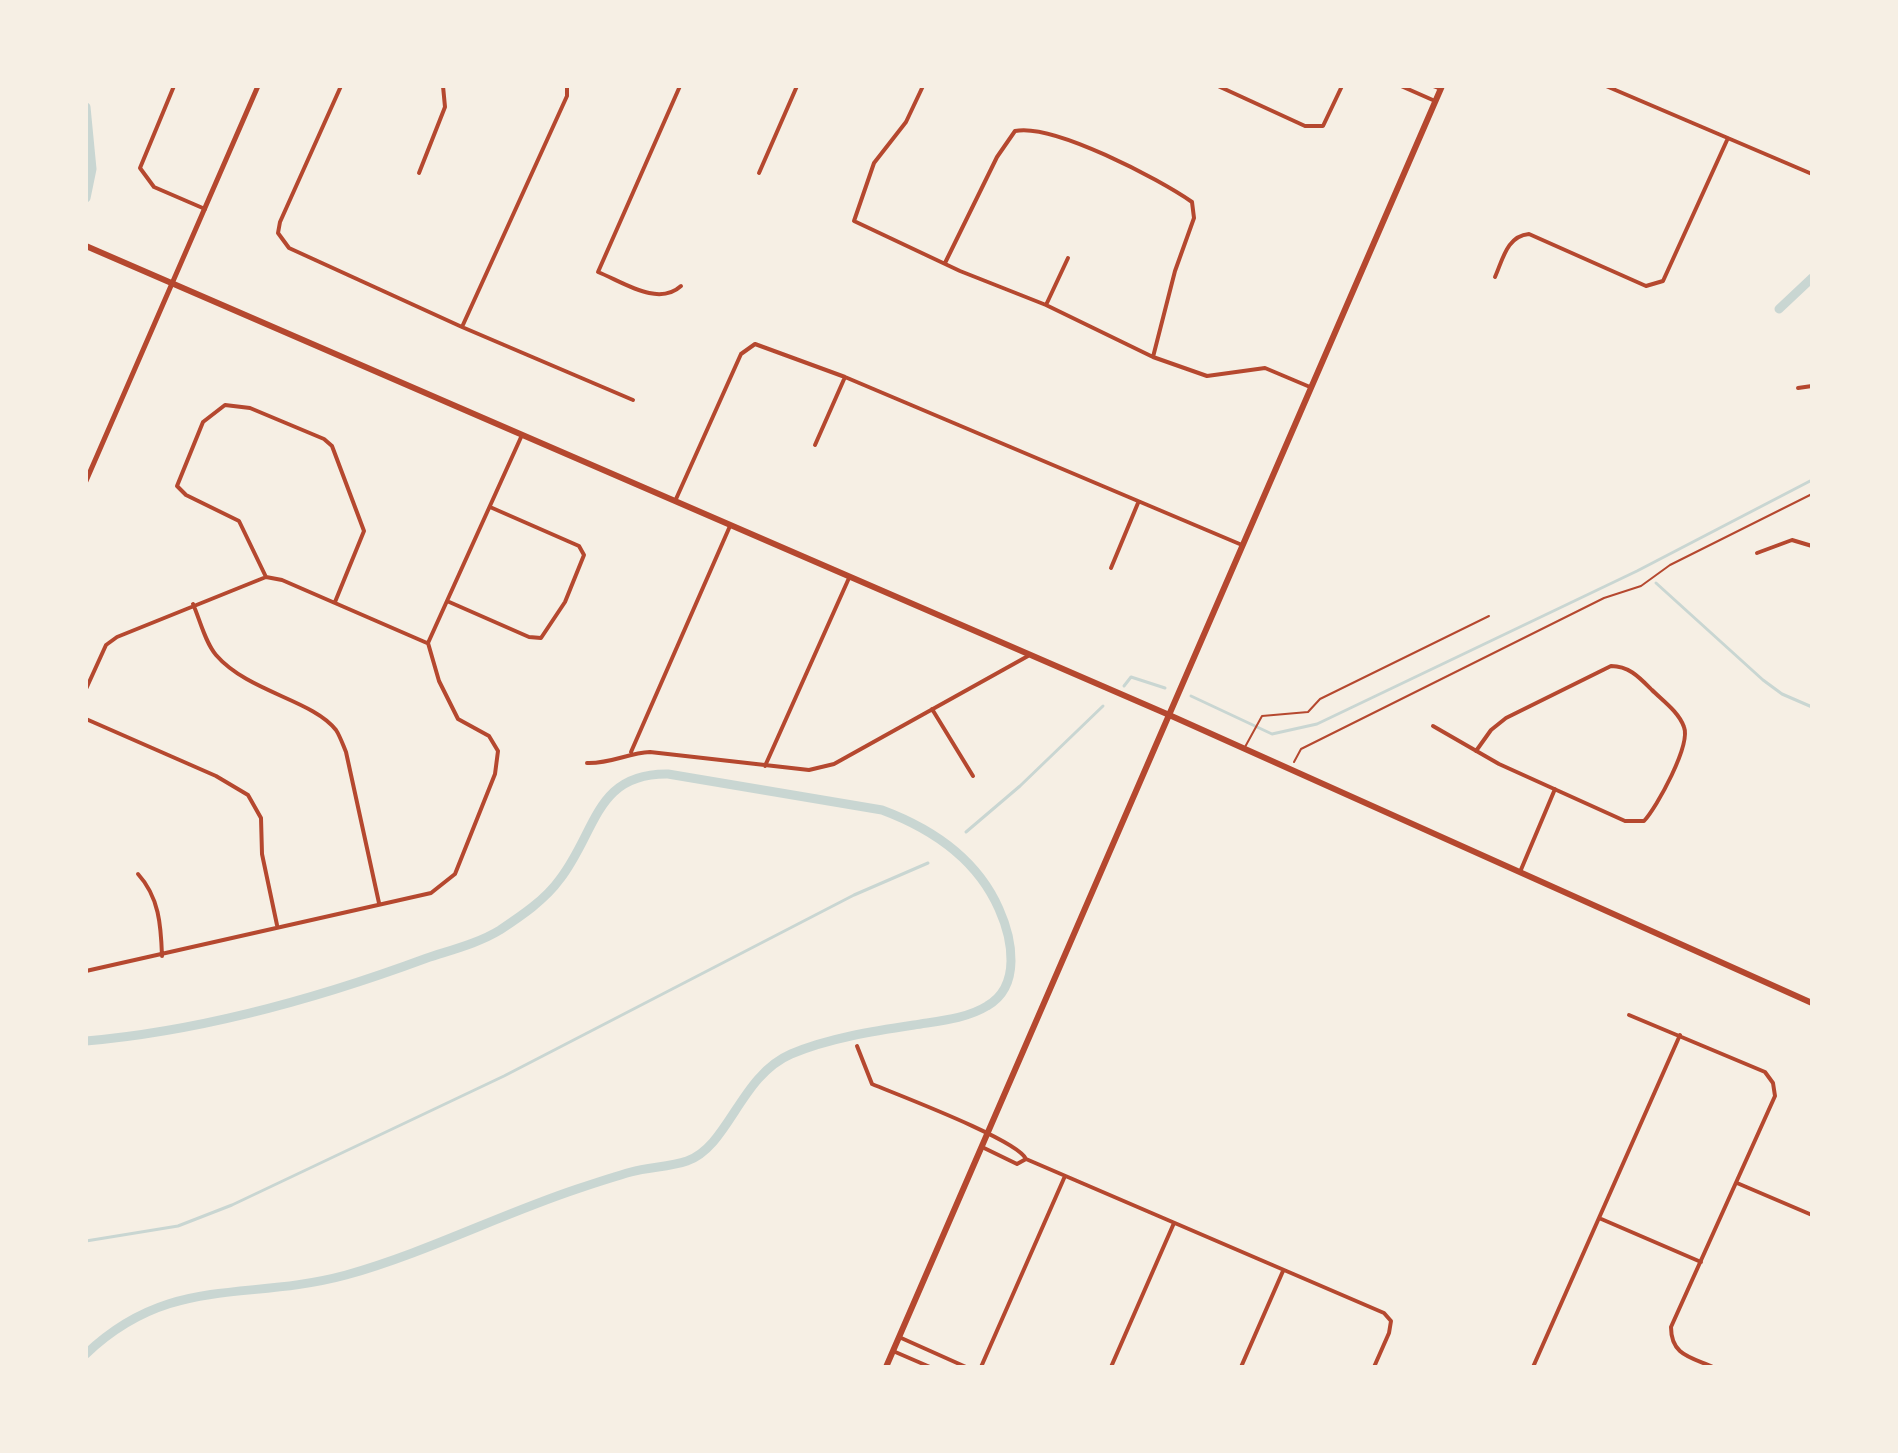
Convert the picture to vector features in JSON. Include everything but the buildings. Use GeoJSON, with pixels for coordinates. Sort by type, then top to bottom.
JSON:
{"type":"FeatureCollection","features":[{"type":"Feature","properties":{"kind":"main road"},"geometry":{"type":"LineString","coordinates":[[886,1367],[1167,714],[1436,101],[1439,87]]}},
{"type":"Feature","properties":{"kind":"main road"},"geometry":{"type":"LineString","coordinates":[[86,246],[1167,714],[1812,1003]]}},
{"type":"Feature","properties":{"kind":"street"},"geometry":{"type":"LineString","coordinates":[[174,86],[140,168],[154,187],[205,209]]}},
{"type":"Feature","properties":{"kind":"street"},"geometry":{"type":"LineString","coordinates":[[86,481],[258,86]]}},
{"type":"Feature","properties":{"kind":"street"},"geometry":{"type":"LineString","coordinates":[[341,86],[280,222],[278,233],[289,248],[633,400]]}},
{"type":"Feature","properties":{"kind":"street"},"geometry":{"type":"LineString","coordinates":[[419,173],[445,107],[443,86]]}},
{"type":"Feature","properties":{"kind":"street"},"geometry":{"type":"LineString","coordinates":[[462,327],[567,96],[567,86]]}},
{"type":"Feature","properties":{"kind":"street"},"geometry":{"type":"LineString","coordinates":[[680,86],[598,272],[653,295],[673,294],[681,286]]}},
{"type":"Feature","properties":{"kind":"street"},"geometry":{"type":"LineString","coordinates":[[759,173],[797,86]]}},
{"type":"Feature","properties":{"kind":"street"},"geometry":{"type":"LineString","coordinates":[[923,86],[906,122],[874,163],[854,221],[944,263],[1046,305],[1153,357],[1207,376],[1265,368],[1310,387]]}},
{"type":"Feature","properties":{"kind":"street"},"geometry":{"type":"LineString","coordinates":[[1218,86],[1305,126],[1323,126],[1342,86]]}},
{"type":"Feature","properties":{"kind":"street"},"geometry":{"type":"LineString","coordinates":[[1401,86],[1436,101]]}},
{"type":"Feature","properties":{"kind":"street"},"geometry":{"type":"LineString","coordinates":[[1606,86],[1812,174]]}},
{"type":"Feature","properties":{"kind":"street"},"geometry":{"type":"LineString","coordinates":[[944,263],[997,157],[1015,131],[1029,128],[1049,132],[1106,157],[1172,188],[1192,202],[1194,218],[1175,271],[1153,357]]}},
{"type":"Feature","properties":{"kind":"street"},"geometry":{"type":"LineString","coordinates":[[1495,277],[1515,238],[1529,234],[1646,286],[1663,281],[1728,138]]}},
{"type":"Feature","properties":{"kind":"street"},"geometry":{"type":"LineString","coordinates":[[1046,305],[1068,258]]}},
{"type":"Feature","properties":{"kind":"street"},"geometry":{"type":"LineString","coordinates":[[676,499],[748,347],[755,344],[845,377],[1242,545]]}},
{"type":"Feature","properties":{"kind":"street"},"geometry":{"type":"LineString","coordinates":[[815,445],[845,377]]}},
{"type":"Feature","properties":{"kind":"street"},"geometry":{"type":"LineString","coordinates":[[1798,388],[1812,386]]}},
{"type":"Feature","properties":{"kind":"street"},"geometry":{"type":"LineString","coordinates":[[266,577],[239,521],[231,514],[186,495],[177,486],[203,422],[225,405],[250,408],[324,439],[332,446],[364,531],[335,602]]}},
{"type":"Feature","properties":{"kind":"street"},"geometry":{"type":"LineString","coordinates":[[86,971],[162,956],[277,925],[431,893],[455,874],[495,774],[498,751],[489,736],[458,719],[439,681],[428,643],[523,433]]}},
{"type":"Feature","properties":{"kind":"street"},"geometry":{"type":"LineString","coordinates":[[1111,568],[1138,503]]}},
{"type":"Feature","properties":{"kind":"street"},"geometry":{"type":"LineString","coordinates":[[447,601],[529,637],[541,638],[579,575],[584,555],[579,546],[490,507]]}},
{"type":"Feature","properties":{"kind":"street"},"geometry":{"type":"LineString","coordinates":[[631,753],[731,523]]}},
{"type":"Feature","properties":{"kind":"street"},"geometry":{"type":"LineString","coordinates":[[1757,553],[1792,540],[1812,546]]}},
{"type":"Feature","properties":{"kind":"street"},"geometry":{"type":"LineString","coordinates":[[765,766],[850,575]]}},
{"type":"Feature","properties":{"kind":"street"},"geometry":{"type":"LineString","coordinates":[[86,689],[106,645],[193,604],[266,577],[335,602],[428,643]]}},
{"type":"Feature","properties":{"kind":"street"},"geometry":{"type":"LineString","coordinates":[[193,604],[213,651],[227,667],[244,680],[317,715],[336,729],[346,752],[379,903]]}},
{"type":"Feature","properties":{"kind":"street"},"geometry":{"type":"LineString","coordinates":[[587,763],[603,764],[631,753],[809,770],[834,764],[1030,654]]}},
{"type":"Feature","properties":{"kind":"street"},"geometry":{"type":"LineString","coordinates":[[1433,726],[1476,751],[1625,821],[1644,821],[1661,796],[1684,745],[1686,729],[1676,714],[1636,674],[1621,666],[1611,666],[1506,718],[1491,730],[1476,751]]}},
{"type":"Feature","properties":{"kind":"street"},"geometry":{"type":"LineString","coordinates":[[932,709],[973,776]]}},
{"type":"Feature","properties":{"kind":"street"},"geometry":{"type":"LineString","coordinates":[[86,719],[216,776],[248,795],[261,818],[262,854],[277,925]]}},
{"type":"Feature","properties":{"kind":"street"},"geometry":{"type":"LineString","coordinates":[[1520,872],[1555,789]]}},
{"type":"Feature","properties":{"kind":"street"},"geometry":{"type":"LineString","coordinates":[[138,874],[152,890],[161,925],[162,956]]}},
{"type":"Feature","properties":{"kind":"street"},"geometry":{"type":"LineString","coordinates":[[1629,1015],[1765,1072],[1773,1083],[1775,1096],[1671,1327],[1671,1341],[1679,1352],[1713,1367]]}},
{"type":"Feature","properties":{"kind":"street"},"geometry":{"type":"LineString","coordinates":[[1533,1367],[1680,1035]]}},
{"type":"Feature","properties":{"kind":"street"},"geometry":{"type":"LineString","coordinates":[[857,1046],[872,1084],[988,1134],[1023,1152],[1026,1159],[1384,1313],[1391,1321],[1389,1333],[1374,1367]]}},
{"type":"Feature","properties":{"kind":"street"},"geometry":{"type":"LineString","coordinates":[[982,1147],[1017,1164],[1026,1159]]}},
{"type":"Feature","properties":{"kind":"street"},"geometry":{"type":"LineString","coordinates":[[981,1367],[1065,1176]]}},
{"type":"Feature","properties":{"kind":"street"},"geometry":{"type":"LineString","coordinates":[[1737,1182],[1812,1215]]}},
{"type":"Feature","properties":{"kind":"street"},"geometry":{"type":"LineString","coordinates":[[1599,1218],[1701,1262]]}},
{"type":"Feature","properties":{"kind":"street"},"geometry":{"type":"LineString","coordinates":[[1111,1367],[1174,1223]]}},
{"type":"Feature","properties":{"kind":"street"},"geometry":{"type":"LineString","coordinates":[[1241,1367],[1283,1271]]}},
{"type":"Feature","properties":{"kind":"street"},"geometry":{"type":"LineString","coordinates":[[899,1337],[966,1367]]}},
{"type":"Feature","properties":{"kind":"street"},"geometry":{"type":"LineString","coordinates":[[893,1351],[930,1367]]}},
{"type":"Feature","properties":{"kind":"lane"},"geometry":{"type":"LineString","coordinates":[[1244,748],[1262,716],[1308,712],[1320,699],[1489,616]]}},
{"type":"Feature","properties":{"kind":"path"},"geometry":{"type":"LineString","coordinates":[[1291,769],[1301,749],[1604,598],[1641,586],[1670,565],[1812,494]]}},
{"type":"Feature","properties":{"kind":"waterway"},"geometry":{"type":"LineString","coordinates":[[86,107],[92,169],[86,198]]}},
{"type":"Feature","properties":{"kind":"waterway"},"geometry":{"type":"LineString","coordinates":[[1779,309],[1812,278]]}},
{"type":"Feature","properties":{"kind":"waterway"},"geometry":{"type":"LineString","coordinates":[[1191,696],[1272,734],[1317,724],[1637,571],[1812,480]]}},
{"type":"Feature","properties":{"kind":"waterway"},"geometry":{"type":"LineString","coordinates":[[1656,583],[1763,680],[1782,694],[1812,707]]}},
{"type":"Feature","properties":{"kind":"waterway"},"geometry":{"type":"LineString","coordinates":[[1124,686],[1131,677],[1165,688]]}},
{"type":"Feature","properties":{"kind":"waterway"},"geometry":{"type":"LineString","coordinates":[[966,832],[1020,786],[1103,706]]}},
{"type":"Feature","properties":{"kind":"waterway"},"geometry":{"type":"LineString","coordinates":[[86,1041],[173,1029],[259,1011],[344,986],[492,935],[547,894],[572,861],[600,808],[626,783],[644,776],[668,774],[882,810],[919,826],[951,848],[979,875],[999,909],[1010,947],[1010,974],[998,997],[987,1006],[961,1017],[852,1036],[791,1054],[759,1078],[714,1141],[687,1161],[631,1172],[577,1189],[404,1256],[346,1275],[179,1301],[148,1312],[117,1329],[86,1354]]}},
{"type":"Feature","properties":{"kind":"waterway"},"geometry":{"type":"LineString","coordinates":[[86,1241],[178,1226],[232,1205],[504,1076],[854,895],[928,863]]}}]}
